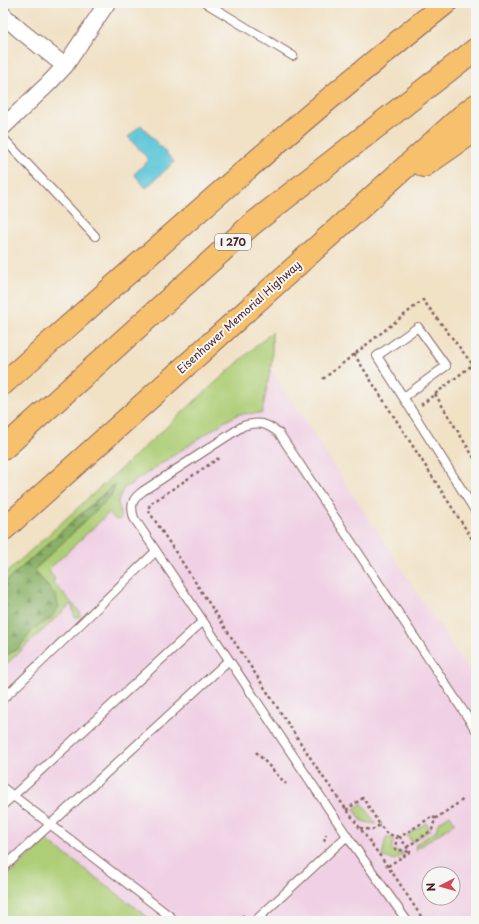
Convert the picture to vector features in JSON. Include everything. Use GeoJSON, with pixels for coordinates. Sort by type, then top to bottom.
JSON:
{"type":"FeatureCollection","features":[{"type":"Feature","properties":{"kind":"highway"},"geometry":{"type":"LineString","coordinates":[[3,384],[207,204],[398,41],[446,3]]}},
{"type":"Feature","properties":{"kind":"highway","name":"I 270"},"geometry":{"type":"LineString","coordinates":[[3,448],[251,225],[476,49]]}},
{"type":"Feature","properties":{"kind":"highway","name":"Eisenhower Memorial Highway"},"geometry":{"type":"LineString","coordinates":[[3,530],[463,115],[476,105]]}},
{"type":"Feature","properties":{"kind":"highway"},"geometry":{"type":"LineString","coordinates":[[344,222],[476,130]]}},
{"type":"Feature","properties":{"kind":"street"},"geometry":{"type":"LineString","coordinates":[[3,127],[65,66],[107,3]]}},
{"type":"Feature","properties":{"kind":"street"},"geometry":{"type":"LineString","coordinates":[[3,14],[21,31],[65,66]]}},
{"type":"Feature","properties":{"kind":"lane"},"geometry":{"type":"LineString","coordinates":[[206,3],[293,56]]}},
{"type":"Feature","properties":{"kind":"lane"},"geometry":{"type":"LineString","coordinates":[[3,138],[95,236]]}},
{"type":"Feature","properties":{"kind":"lane"},"geometry":{"type":"LineString","coordinates":[[404,397],[446,366],[418,327],[377,356],[476,512]]}},
{"type":"Feature","properties":{"kind":"lane"},"geometry":{"type":"LineString","coordinates":[[407,921],[347,836],[134,518],[131,508],[134,499],[143,491],[243,426],[252,423],[262,423],[270,426],[279,433],[476,730]]}},
{"type":"Feature","properties":{"kind":"lane"},"geometry":{"type":"LineString","coordinates":[[3,699],[156,551]]}},
{"type":"Feature","properties":{"kind":"lane"},"geometry":{"type":"LineString","coordinates":[[3,805],[203,621]]}},
{"type":"Feature","properties":{"kind":"lane"},"geometry":{"type":"LineString","coordinates":[[3,868],[229,660]]}},
{"type":"Feature","properties":{"kind":"lane"},"geometry":{"type":"LineString","coordinates":[[3,788],[176,921]]}},
{"type":"Feature","properties":{"kind":"lane"},"geometry":{"type":"LineString","coordinates":[[255,921],[347,836]]}},
{"type":"Feature","properties":{"kind":"path"},"geometry":{"type":"LineString","coordinates":[[354,354],[476,545]]}},
{"type":"Feature","properties":{"kind":"path"},"geometry":{"type":"LineString","coordinates":[[413,411],[476,362]]}},
{"type":"Feature","properties":{"kind":"path"},"geometry":{"type":"LineString","coordinates":[[435,394],[476,461]]}},
{"type":"Feature","properties":{"kind":"path"},"geometry":{"type":"LineString","coordinates":[[219,458],[150,504],[148,510],[346,810],[388,866],[424,921]]}},
{"type":"Feature","properties":{"kind":"path"},"geometry":{"type":"LineString","coordinates":[[256,752],[286,784]]}},
{"type":"Feature","properties":{"kind":"path"},"geometry":{"type":"LineString","coordinates":[[346,810],[363,798],[387,834],[399,836],[410,852]]}},
{"type":"Feature","properties":{"kind":"path"},"geometry":{"type":"LineString","coordinates":[[407,847],[432,830],[435,819],[464,799]]}},
{"type":"Feature","properties":{"kind":"path"},"geometry":{"type":"LineString","coordinates":[[410,852],[394,849],[399,836],[433,816],[435,819]]}},
{"type":"Feature","properties":{"kind":"path"},"geometry":{"type":"LineString","coordinates":[[359,827],[372,830],[380,824]]}},
{"type":"Feature","properties":{"kind":"path"},"geometry":{"type":"LineString","coordinates":[[388,866],[410,852]]}},
{"type":"Feature","properties":{"kind":"shaded area"},"geometry":{"type":"Polygon","coordinates":[[[265,360],[476,682],[476,921],[3,921],[3,601],[30,577],[174,437],[265,360]]]}},
{"type":"Feature","properties":{"kind":"green space"},"geometry":{"type":"Polygon","coordinates":[[[272,332],[272,361],[262,413],[239,414],[224,422],[123,489],[118,502],[121,517],[120,519],[116,520],[109,513],[48,570],[55,579],[53,582],[80,612],[80,617],[75,617],[71,604],[3,667],[3,657],[19,648],[34,628],[50,619],[44,583],[34,570],[82,524],[114,484],[3,584],[3,576],[272,332]]]}},
{"type":"Feature","properties":{"kind":"green space"},"geometry":{"type":"Polygon","coordinates":[[[115,484],[111,496],[34,570],[56,596],[59,607],[50,619],[34,628],[19,648],[3,657],[3,584],[115,484]]]}},
{"type":"Feature","properties":{"kind":"green space"},"geometry":{"type":"Polygon","coordinates":[[[362,803],[376,824],[362,821],[354,809],[362,803]]]}},
{"type":"Feature","properties":{"kind":"green space"},"geometry":{"type":"Polygon","coordinates":[[[450,815],[455,823],[415,850],[416,844],[436,831],[438,823],[450,815]]]}},
{"type":"Feature","properties":{"kind":"green space"},"geometry":{"type":"Polygon","coordinates":[[[426,823],[431,830],[412,842],[407,835],[426,823]]]}},
{"type":"Feature","properties":{"kind":"green space"},"geometry":{"type":"Polygon","coordinates":[[[386,837],[394,839],[391,850],[403,853],[395,860],[382,857],[386,837]]]}},
{"type":"Feature","properties":{"kind":"green space"},"geometry":{"type":"Polygon","coordinates":[[[46,840],[153,921],[3,921],[3,880],[46,840]]]}},
{"type":"Feature","properties":{"kind":"water"},"geometry":{"type":"Polygon","coordinates":[[[141,125],[174,162],[146,188],[134,174],[149,160],[128,137],[141,125]]]}}]}
